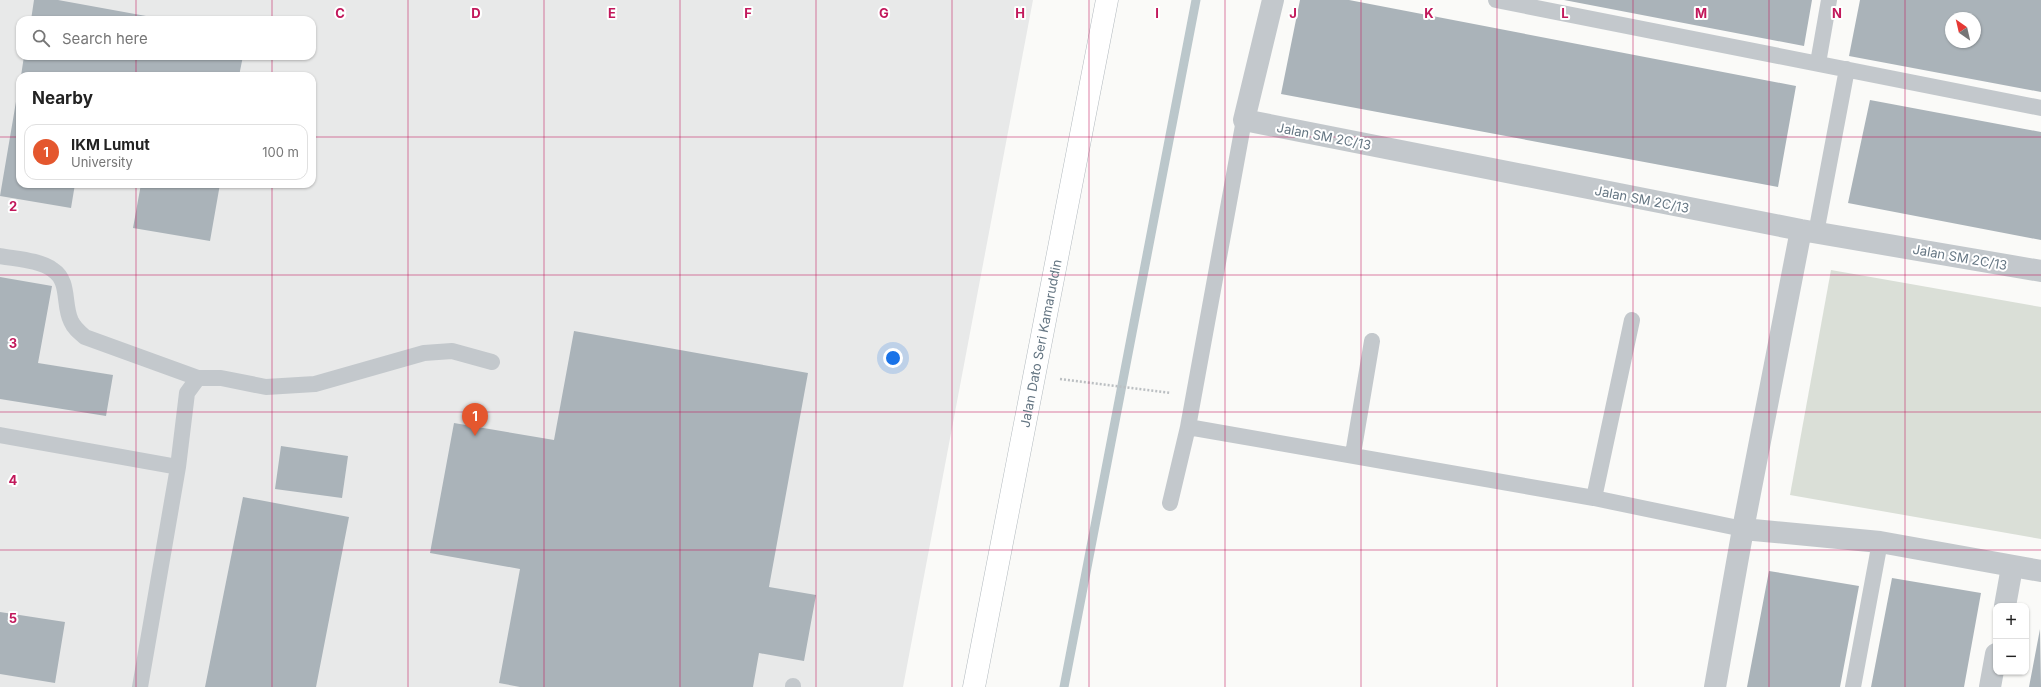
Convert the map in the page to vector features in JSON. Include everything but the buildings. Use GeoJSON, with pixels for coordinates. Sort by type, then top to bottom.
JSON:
{"type":"FeatureCollection","features":[{"type":"Feature","properties":{"kind":"street","name":"Jalan Dato Seri Kamaruddin"},"geometry":{"type":"LineString","coordinates":[[974,687],[1107,0]]}},
{"type":"Feature","properties":{"kind":"street"},"geometry":{"type":"LineString","coordinates":[[1244,120],[1273,0]]}},
{"type":"Feature","properties":{"kind":"street","name":"Jalan SM 2C/13"},"geometry":{"type":"LineString","coordinates":[[1244,120],[1808,232],[2041,271]]}},
{"type":"Feature","properties":{"kind":"street"},"geometry":{"type":"LineString","coordinates":[[1715,687],[1743,529],[1808,232]]}},
{"type":"Feature","properties":{"kind":"street"},"geometry":{"type":"LineString","coordinates":[[1743,529],[1880,542],[2012,567],[2041,571]]}},
{"type":"Feature","properties":{"kind":"street"},"geometry":{"type":"LineString","coordinates":[[2006,603],[2012,567]]}},
{"type":"Feature","properties":{"kind":"street"},"geometry":{"type":"LineString","coordinates":[[1990,687],[1993,670]]}},
{"type":"Feature","properties":{"kind":"lane"},"geometry":{"type":"LineString","coordinates":[[1496,0],[2041,108]]}},
{"type":"Feature","properties":{"kind":"lane"},"geometry":{"type":"LineString","coordinates":[[1818,64],[1829,0]]}},
{"type":"Feature","properties":{"kind":"lane"},"geometry":{"type":"LineString","coordinates":[[1808,232],[1847,69]]}},
{"type":"Feature","properties":{"kind":"lane"},"geometry":{"type":"LineString","coordinates":[[1170,503],[1188,427],[1244,120]]}},
{"type":"Feature","properties":{"kind":"lane"},"geometry":{"type":"LineString","coordinates":[[0,256],[45,266],[60,276],[64,284],[70,320],[76,330],[85,336],[198,378],[221,378],[266,387],[315,384],[424,353],[452,351],[492,362]]}},
{"type":"Feature","properties":{"kind":"lane"},"geometry":{"type":"LineString","coordinates":[[1594,498],[1632,320]]}},
{"type":"Feature","properties":{"kind":"lane"},"geometry":{"type":"LineString","coordinates":[[1353,454],[1372,341]]}},
{"type":"Feature","properties":{"kind":"lane"},"geometry":{"type":"LineString","coordinates":[[140,687],[178,467],[187,393],[198,378]]}},
{"type":"Feature","properties":{"kind":"lane"},"geometry":{"type":"LineString","coordinates":[[1188,427],[1353,454],[1594,498],[1743,529]]}},
{"type":"Feature","properties":{"kind":"lane"},"geometry":{"type":"LineString","coordinates":[[0,435],[178,467]]}},
{"type":"Feature","properties":{"kind":"lane"},"geometry":{"type":"LineString","coordinates":[[1853,687],[1880,542]]}},
{"type":"Feature","properties":{"kind":"path"},"geometry":{"type":"LineString","coordinates":[[1083,382],[1150,391]]}},
{"type":"Feature","properties":{"kind":"shaded area"},"geometry":{"type":"Polygon","coordinates":[[[0,0],[1033,0],[903,687],[0,687],[0,0]]]}},
{"type":"Feature","properties":{"kind":"shaded area"},"geometry":{"type":"Polygon","coordinates":[[[1831,270],[2041,307],[2041,539],[1790,495],[1831,270]]]}},
{"type":"Feature","properties":{"kind":"waterway"},"geometry":{"type":"LineString","coordinates":[[1064,687],[1196,0]]}},
{"type":"Feature","properties":{"kind":"place","name":"IKM Lumut"},"geometry":{"type":"Point","coordinates":[475,436]}}]}
